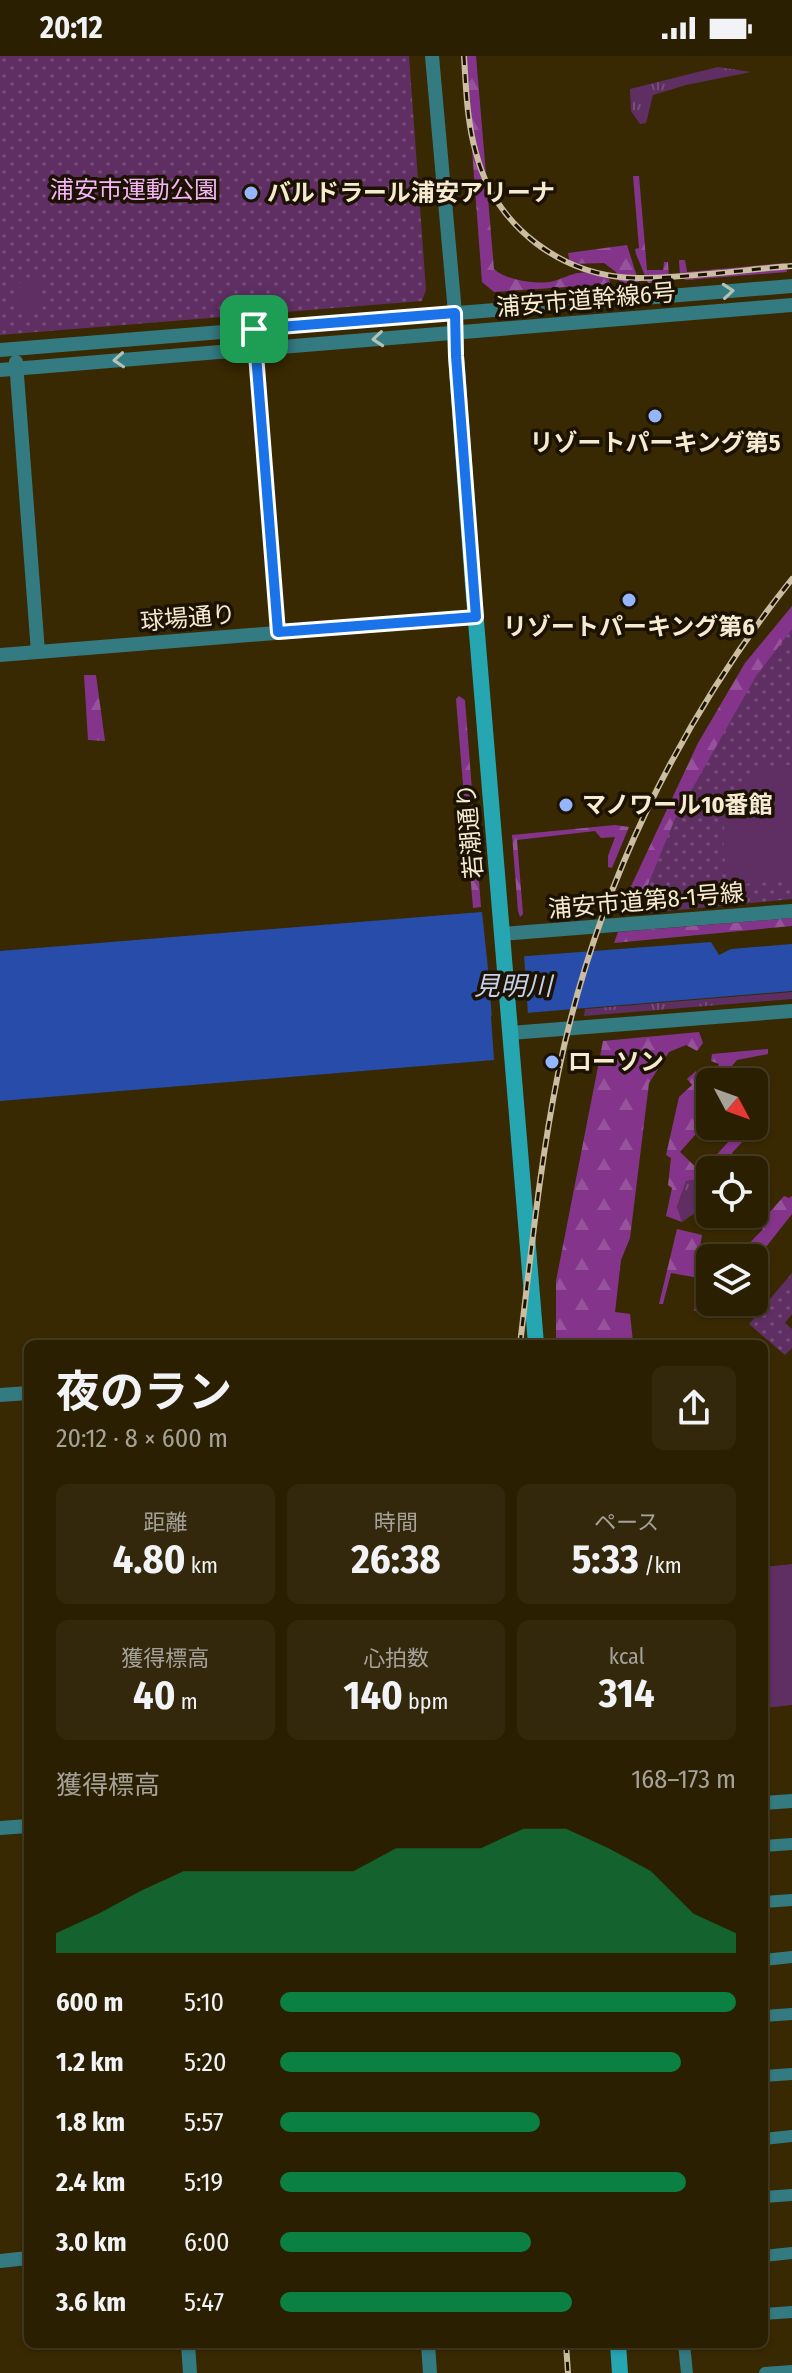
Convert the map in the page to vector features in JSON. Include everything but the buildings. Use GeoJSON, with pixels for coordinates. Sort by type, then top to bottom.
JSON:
{"type":"FeatureCollection","features":[{"type":"Feature","properties":{"kind":"main road","name":"若潮通り"},"geometry":{"type":"LineString","coordinates":[[455,313],[476,617],[536,1340]]}},
{"type":"Feature","properties":{"kind":"main road"},"geometry":{"type":"LineString","coordinates":[[618,2348],[620,2373]]}},
{"type":"Feature","properties":{"kind":"street"},"geometry":{"type":"LineString","coordinates":[[432,56],[455,313]]}},
{"type":"Feature","properties":{"kind":"street","name":"浦安市道幹線6号"},"geometry":{"type":"LineString","coordinates":[[7,350],[792,286]]}},
{"type":"Feature","properties":{"kind":"street","name":"浦安市道幹線6号"},"geometry":{"type":"LineString","coordinates":[[0,370],[792,305]]}},
{"type":"Feature","properties":{"kind":"street"},"geometry":{"type":"LineString","coordinates":[[254,329],[278,632]]}},
{"type":"Feature","properties":{"kind":"street"},"geometry":{"type":"LineString","coordinates":[[7,350],[16,369],[38,652]]}},
{"type":"Feature","properties":{"kind":"street","name":"球場通り"},"geometry":{"type":"LineString","coordinates":[[0,655],[476,617]]}},
{"type":"Feature","properties":{"kind":"street","name":"浦安市道第8-1号線"},"geometry":{"type":"LineString","coordinates":[[503,934],[792,911]]}},
{"type":"Feature","properties":{"kind":"street"},"geometry":{"type":"LineString","coordinates":[[510,1026],[792,1011]]}},
{"type":"Feature","properties":{"kind":"street"},"geometry":{"type":"LineString","coordinates":[[0,1395],[24,1393]]}},
{"type":"Feature","properties":{"kind":"street"},"geometry":{"type":"LineString","coordinates":[[768,1803],[792,1801]]}},
{"type":"Feature","properties":{"kind":"street"},"geometry":{"type":"LineString","coordinates":[[0,1828],[24,1826]]}},
{"type":"Feature","properties":{"kind":"street"},"geometry":{"type":"LineString","coordinates":[[768,1846],[792,1844]]}},
{"type":"Feature","properties":{"kind":"street"},"geometry":{"type":"LineString","coordinates":[[768,1902],[792,1900]]}},
{"type":"Feature","properties":{"kind":"street"},"geometry":{"type":"LineString","coordinates":[[768,1960],[792,1957]]}},
{"type":"Feature","properties":{"kind":"street"},"geometry":{"type":"LineString","coordinates":[[768,2016],[792,2014]]}},
{"type":"Feature","properties":{"kind":"street"},"geometry":{"type":"LineString","coordinates":[[768,2076],[792,2074]]}},
{"type":"Feature","properties":{"kind":"street"},"geometry":{"type":"LineString","coordinates":[[768,2139],[792,2136]]}},
{"type":"Feature","properties":{"kind":"street"},"geometry":{"type":"LineString","coordinates":[[768,2197],[792,2195]]}},
{"type":"Feature","properties":{"kind":"street"},"geometry":{"type":"LineString","coordinates":[[768,2256],[792,2253]]}},
{"type":"Feature","properties":{"kind":"street"},"geometry":{"type":"LineString","coordinates":[[0,2261],[24,2258]]}},
{"type":"Feature","properties":{"kind":"street"},"geometry":{"type":"LineString","coordinates":[[768,2314],[792,2312]]}},
{"type":"Feature","properties":{"kind":"street"},"geometry":{"type":"LineString","coordinates":[[188,2348],[190,2373]]}},
{"type":"Feature","properties":{"kind":"street"},"geometry":{"type":"LineString","coordinates":[[428,2348],[430,2373]]}},
{"type":"Feature","properties":{"kind":"street"},"geometry":{"type":"LineString","coordinates":[[684,2348],[687,2373]]}},
{"type":"Feature","properties":{"kind":"street"},"geometry":{"type":"LineString","coordinates":[[765,2373],[792,2371]]}},
{"type":"Feature","properties":{"kind":"green space","name":"浦安市運動公園"},"geometry":{"type":"Polygon","coordinates":[[[0,56],[409,56],[426,290],[422,301],[0,335],[0,56]]]}},
{"type":"Feature","properties":{"kind":"green space"},"geometry":{"type":"Polygon","coordinates":[[[465,56],[476,56],[494,269],[514,279],[539,282],[590,273],[609,277],[610,284],[494,292],[482,282],[465,56]]]}},
{"type":"Feature","properties":{"kind":"green space"},"geometry":{"type":"Polygon","coordinates":[[[718,67],[751,72],[653,95],[646,123],[640,124],[631,111],[630,89],[718,67]]]}},
{"type":"Feature","properties":{"kind":"green space"},"geometry":{"type":"Polygon","coordinates":[[[633,176],[639,176],[647,270],[663,270],[664,262],[668,262],[669,278],[666,281],[648,283],[636,254],[635,249],[639,248],[633,176]]]}},
{"type":"Feature","properties":{"kind":"green space"},"geometry":{"type":"Polygon","coordinates":[[[627,245],[639,283],[620,284],[616,272],[604,263],[570,264],[568,253],[627,245]]]}},
{"type":"Feature","properties":{"kind":"green space"},"geometry":{"type":"Polygon","coordinates":[[[679,260],[685,260],[687,272],[785,263],[787,272],[686,280],[680,277],[679,260]]]}},
{"type":"Feature","properties":{"kind":"green space"},"geometry":{"type":"Polygon","coordinates":[[[40,281],[43,308],[15,312],[14,283],[40,281]]]}},
{"type":"Feature","properties":{"kind":"green space"},"geometry":{"type":"Polygon","coordinates":[[[792,606],[792,678],[691,904],[619,912],[698,743],[745,663],[792,606]]]}},
{"type":"Feature","properties":{"kind":"green space"},"geometry":{"type":"Polygon","coordinates":[[[792,629],[792,899],[636,914],[674,821],[756,676],[792,629]]]}},
{"type":"Feature","properties":{"kind":"green space"},"geometry":{"type":"Polygon","coordinates":[[[84,675],[96,675],[105,741],[88,740],[84,675]]]}},
{"type":"Feature","properties":{"kind":"green space"},"geometry":{"type":"Polygon","coordinates":[[[459,696],[465,700],[481,907],[473,908],[456,699],[459,696]]]}},
{"type":"Feature","properties":{"kind":"green space"},"geometry":{"type":"Polygon","coordinates":[[[778,765],[792,765],[792,880],[731,885],[726,867],[724,830],[734,796],[745,782],[759,772],[778,765]]]}},
{"type":"Feature","properties":{"kind":"green space"},"geometry":{"type":"Polygon","coordinates":[[[615,825],[629,827],[612,868],[608,867],[608,856],[615,837],[601,838],[595,831],[517,840],[523,914],[520,917],[512,835],[615,825]]]}},
{"type":"Feature","properties":{"kind":"green space"},"geometry":{"type":"Polygon","coordinates":[[[792,918],[792,926],[614,943],[618,932],[792,918]]]}},
{"type":"Feature","properties":{"kind":"green space"},"geometry":{"type":"Polygon","coordinates":[[[792,992],[792,999],[584,1016],[585,1009],[792,992]]]}},
{"type":"Feature","properties":{"kind":"green space"},"geometry":{"type":"Polygon","coordinates":[[[699,1032],[703,1043],[697,1051],[686,1045],[669,1052],[649,1083],[630,1238],[621,1260],[615,1312],[630,1314],[633,1340],[556,1340],[556,1281],[603,1041],[699,1032]]]}},
{"type":"Feature","properties":{"kind":"green space"},"geometry":{"type":"Polygon","coordinates":[[[768,1049],[768,1054],[737,1060],[730,1068],[717,1068],[719,1064],[711,1061],[712,1054],[768,1049]]]}},
{"type":"Feature","properties":{"kind":"green space"},"geometry":{"type":"Polygon","coordinates":[[[696,1071],[696,1134],[680,1152],[696,1167],[696,1180],[686,1181],[677,1207],[682,1222],[666,1216],[672,1188],[668,1185],[671,1158],[666,1155],[679,1097],[692,1085],[687,1079],[696,1071]]]}},
{"type":"Feature","properties":{"kind":"green space"},"geometry":{"type":"Polygon","coordinates":[[[728,1140],[744,1140],[732,1153],[734,1156],[715,1156],[728,1140]]]}},
{"type":"Feature","properties":{"kind":"green space"},"geometry":{"type":"Polygon","coordinates":[[[696,1180],[695,1213],[682,1222],[677,1208],[686,1181],[696,1180]]]}},
{"type":"Feature","properties":{"kind":"green space"},"geometry":{"type":"Polygon","coordinates":[[[784,1196],[792,1196],[792,1214],[768,1244],[749,1244],[762,1228],[768,1228],[768,1214],[784,1196]]]}},
{"type":"Feature","properties":{"kind":"green space"},"geometry":{"type":"Polygon","coordinates":[[[677,1229],[702,1235],[701,1244],[696,1244],[696,1277],[671,1273],[663,1304],[659,1304],[677,1229]]]}},
{"type":"Feature","properties":{"kind":"green space"},"geometry":{"type":"Polygon","coordinates":[[[792,1273],[792,1314],[785,1323],[792,1329],[792,1348],[785,1355],[749,1324],[756,1316],[768,1316],[768,1301],[792,1273]]]}},
{"type":"Feature","properties":{"kind":"green space"},"geometry":{"type":"Polygon","coordinates":[[[792,1564],[792,1705],[768,1708],[768,1567],[792,1564]]]}},
{"type":"Feature","properties":{"kind":"water","name":"見明川"},"geometry":{"type":"Polygon","coordinates":[[[482,912],[487,959],[711,942],[719,955],[731,949],[792,944],[792,991],[491,1016],[494,1060],[0,1101],[0,951],[482,912]]]}},
{"type":"Feature","properties":{"kind":"pier"},"geometry":{"type":"Polygon","coordinates":[[[524,955],[528,1015],[492,1018],[487,958],[524,955]]]}},
{"type":"Feature","properties":{"kind":"railway"},"geometry":{"type":"LineString","coordinates":[[464,56],[471,129],[485,180],[516,225],[559,258],[611,276],[639,278],[792,266]]}},
{"type":"Feature","properties":{"kind":"railway"},"geometry":{"type":"LineString","coordinates":[[520,1340],[536,1209],[558,1074],[594,941],[618,876],[677,751],[750,634],[792,579]]}},
{"type":"Feature","properties":{"kind":"railway"},"geometry":{"type":"LineString","coordinates":[[566,2348],[568,2373]]}},
{"type":"Feature","properties":{"kind":"place","name":"バルドラール浦安アリーナ"},"geometry":{"type":"Point","coordinates":[251,193]}},
{"type":"Feature","properties":{"kind":"place","name":"リゾートパーキング第5"},"geometry":{"type":"Point","coordinates":[655,416]}},
{"type":"Feature","properties":{"kind":"place","name":"リゾートパーキング第6"},"geometry":{"type":"Point","coordinates":[629,600]}},
{"type":"Feature","properties":{"kind":"place","name":"マノワール10番館"},"geometry":{"type":"Point","coordinates":[566,805]}},
{"type":"Feature","properties":{"kind":"place","name":"ローソン"},"geometry":{"type":"Point","coordinates":[552,1062]}},
{"type":"Feature","properties":{"kind":"route"},"geometry":{"type":"LineString","coordinates":[[455,313],[476,617],[278,632],[254,329],[455,313]]}}]}
